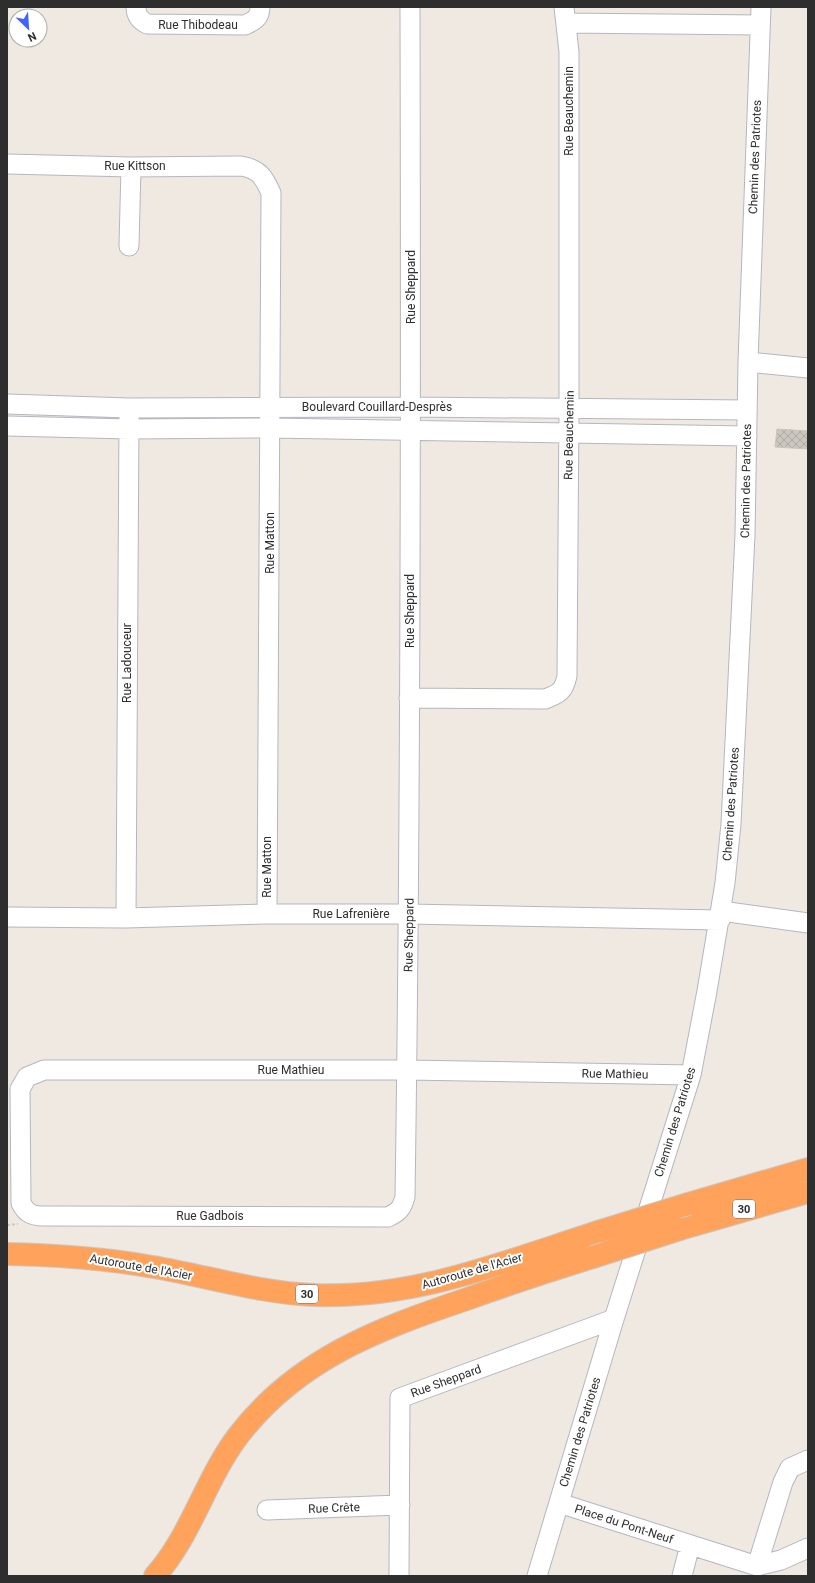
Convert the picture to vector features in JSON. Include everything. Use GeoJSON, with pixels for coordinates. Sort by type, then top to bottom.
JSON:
{"type":"FeatureCollection","features":[{"type":"Feature","properties":{"kind":"highway","name":"Autoroute de l'Acier"},"geometry":{"type":"LineString","coordinates":[[7,1254],[75,1257],[118,1261],[259,1289],[314,1295],[356,1295],[400,1290],[442,1282],[688,1204],[808,1169]]}},
{"type":"Feature","properties":{"kind":"highway","name":"Autoroute de l'Acier"},"geometry":{"type":"LineString","coordinates":[[155,1576],[173,1552],[210,1480],[228,1450],[251,1421],[303,1372],[338,1350],[386,1328],[432,1310],[750,1207],[808,1192]]}},
{"type":"Feature","properties":{"kind":"street","name":"Rue Thibodeau"},"geometry":{"type":"LineString","coordinates":[[136,7],[136,13],[140,20],[147,24],[245,25],[255,20],[260,12],[260,7]]}},
{"type":"Feature","properties":{"kind":"street","name":"Rue Sheppard"},"geometry":{"type":"LineString","coordinates":[[398,1212],[403,1206],[405,1197],[409,914],[411,407],[410,7]]}},
{"type":"Feature","properties":{"kind":"street","name":"Rue Beauchemin"},"geometry":{"type":"LineString","coordinates":[[409,698],[545,700],[556,695],[565,686],[567,676],[569,408],[569,52],[565,15],[760,16]]}},
{"type":"Feature","properties":{"kind":"street","name":"Chemin des Patriotes"},"geometry":{"type":"LineString","coordinates":[[537,1576],[614,1319],[691,1075],[720,916],[731,824],[745,535],[748,362],[760,16]]}},
{"type":"Feature","properties":{"kind":"street","name":"Rue Kittson"},"geometry":{"type":"LineString","coordinates":[[7,164],[241,166],[252,168],[262,174]]}},
{"type":"Feature","properties":{"kind":"street"},"geometry":{"type":"LineString","coordinates":[[129,246],[131,166]]}},
{"type":"Feature","properties":{"kind":"street","name":"Rue Matton"},"geometry":{"type":"LineString","coordinates":[[262,174],[271,193],[267,914]]}},
{"type":"Feature","properties":{"kind":"street"},"geometry":{"type":"LineString","coordinates":[[748,362],[808,368]]}},
{"type":"Feature","properties":{"kind":"street","name":"Boulevard Couillard-Desprès"},"geometry":{"type":"LineString","coordinates":[[7,404],[129,408],[411,407],[747,410]]}},
{"type":"Feature","properties":{"kind":"street","name":"Rue Ladouceur"},"geometry":{"type":"LineString","coordinates":[[126,918],[129,408]]}},
{"type":"Feature","properties":{"kind":"street","name":"Boulevard Couillard-Desprès"},"geometry":{"type":"LineString","coordinates":[[7,426],[129,430],[270,428],[747,436]]}},
{"type":"Feature","properties":{"kind":"street","name":"Rue Lafrenière"},"geometry":{"type":"LineString","coordinates":[[7,917],[126,918],[267,914],[720,916],[808,923]]}},
{"type":"Feature","properties":{"kind":"street","name":"Rue Mathieu"},"geometry":{"type":"LineString","coordinates":[[24,1208],[20,1196],[20,1089],[27,1077],[38,1071],[407,1070],[691,1075]]}},
{"type":"Feature","properties":{"kind":"street","name":"Rue Gadbois"},"geometry":{"type":"LineString","coordinates":[[24,1208],[35,1216],[388,1217],[398,1212]]}},
{"type":"Feature","properties":{"kind":"street","name":"Rue Sheppard"},"geometry":{"type":"LineString","coordinates":[[399,1576],[400,1398],[614,1319]]}},
{"type":"Feature","properties":{"kind":"street"},"geometry":{"type":"LineString","coordinates":[[757,1566],[783,1482],[790,1468],[808,1460]]}},
{"type":"Feature","properties":{"kind":"street","name":"Place du Pont-Neuf"},"geometry":{"type":"LineString","coordinates":[[559,1503],[757,1566]]}},
{"type":"Feature","properties":{"kind":"street","name":"Rue Crête"},"geometry":{"type":"LineString","coordinates":[[267,1510],[400,1505]]}},
{"type":"Feature","properties":{"kind":"street","name":"Place du Pont-Neuf"},"geometry":{"type":"LineString","coordinates":[[682,1576],[690,1545]]}},
{"type":"Feature","properties":{"kind":"street"},"geometry":{"type":"LineString","coordinates":[[757,1566],[781,1560],[808,1548]]}},
{"type":"Feature","properties":{"kind":"building"},"geometry":{"type":"Polygon","coordinates":[[[777,429],[808,431],[808,449],[775,447],[777,429]]]}}]}
